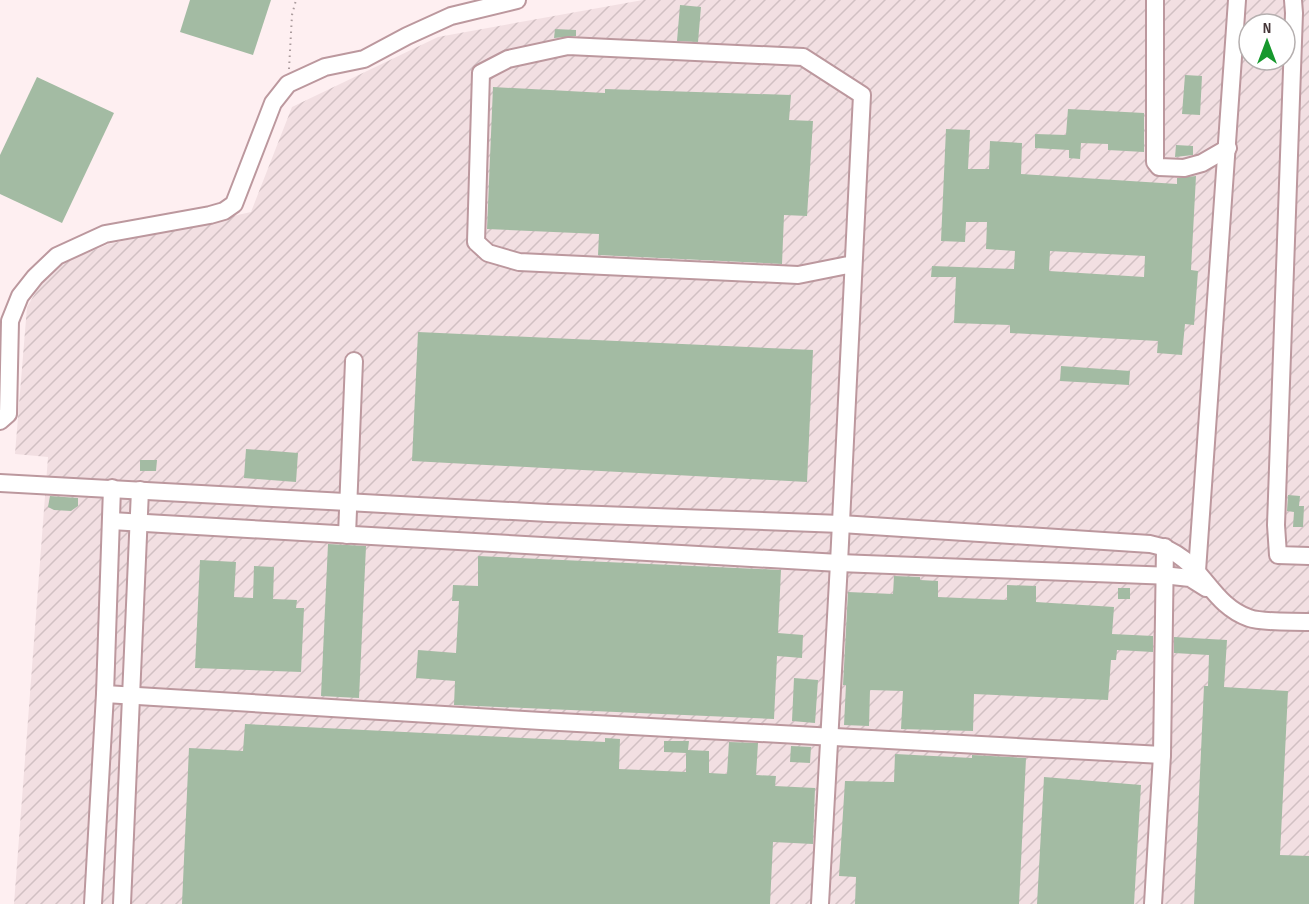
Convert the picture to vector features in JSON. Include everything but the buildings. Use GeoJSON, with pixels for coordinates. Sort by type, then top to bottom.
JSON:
{"type":"FeatureCollection","features":[{"type":"Feature","properties":{"kind":"street"},"geometry":{"type":"LineString","coordinates":[[0,421],[8,414],[10,321],[20,296],[34,277],[57,256],[105,234],[210,216],[224,211],[234,204],[273,104],[288,84],[325,67],[364,59],[451,16],[517,0]]}},
{"type":"Feature","properties":{"kind":"street"},"geometry":{"type":"LineString","coordinates":[[1155,0],[1155,162],[1159,167],[1184,168],[1202,163],[1228,148]]}},
{"type":"Feature","properties":{"kind":"street"},"geometry":{"type":"LineString","coordinates":[[1197,571],[1237,0]]}},
{"type":"Feature","properties":{"kind":"street"},"geometry":{"type":"LineString","coordinates":[[1293,0],[1276,525],[1278,555],[1309,556]]}},
{"type":"Feature","properties":{"kind":"street"},"geometry":{"type":"LineString","coordinates":[[820,904],[862,95],[803,57],[568,46],[508,59],[482,73],[476,242],[488,253],[519,262],[798,275],[853,264]]}},
{"type":"Feature","properties":{"kind":"street"},"geometry":{"type":"LineString","coordinates":[[347,535],[354,361]]}},
{"type":"Feature","properties":{"kind":"street"},"geometry":{"type":"LineString","coordinates":[[0,483],[548,513],[841,524],[1150,544],[1165,547],[1179,554],[1228,607],[1250,619],[1309,622]]}},
{"type":"Feature","properties":{"kind":"street"},"geometry":{"type":"LineString","coordinates":[[93,904],[105,694],[112,488]]}},
{"type":"Feature","properties":{"kind":"street"},"geometry":{"type":"LineString","coordinates":[[122,904],[140,490]]}},
{"type":"Feature","properties":{"kind":"street"},"geometry":{"type":"LineString","coordinates":[[111,521],[839,562],[1164,575],[1190,578],[1219,597]]}},
{"type":"Feature","properties":{"kind":"street"},"geometry":{"type":"LineString","coordinates":[[1153,904],[1162,755],[1165,547]]}},
{"type":"Feature","properties":{"kind":"street"},"geometry":{"type":"LineString","coordinates":[[105,694],[1162,755]]}},
{"type":"Feature","properties":{"kind":"path"},"geometry":{"type":"LineString","coordinates":[[288,84],[292,15],[296,0]]}},
{"type":"Feature","properties":{"kind":"shaded area"},"geometry":{"type":"Polygon","coordinates":[[[643,0],[1309,0],[1309,904],[14,904],[48,457],[15,454],[27,307],[50,268],[109,244],[251,212],[292,107],[438,37],[643,0]]]}}]}
